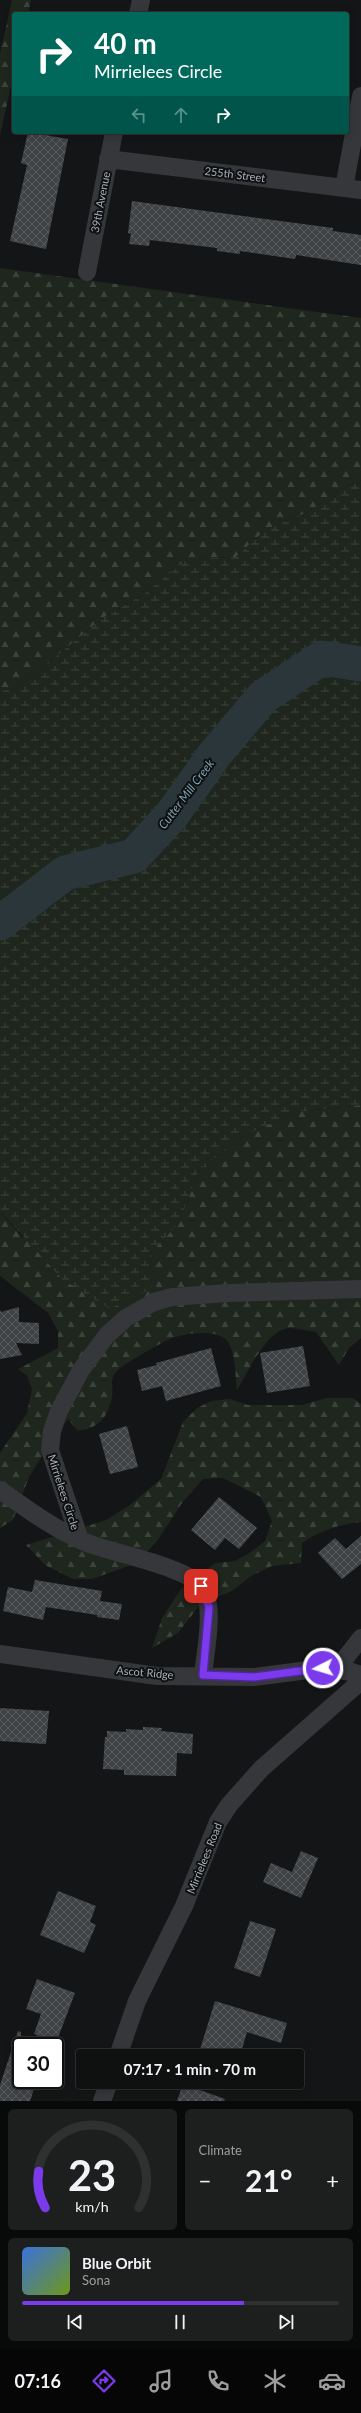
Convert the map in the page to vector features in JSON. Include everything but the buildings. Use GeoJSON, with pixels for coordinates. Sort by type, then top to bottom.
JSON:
{"type":"FeatureCollection","features":[{"type":"Feature","properties":{"kind":"street"},"geometry":{"type":"LineString","coordinates":[[138,12],[141,0]]}},
{"type":"Feature","properties":{"kind":"street"},"geometry":{"type":"LineString","coordinates":[[352,189],[361,96]]}},
{"type":"Feature","properties":{"kind":"street","name":"39th Avenue"},"geometry":{"type":"LineString","coordinates":[[87,272],[114,134]]}},
{"type":"Feature","properties":{"kind":"street","name":"255th Street"},"geometry":{"type":"LineString","coordinates":[[108,159],[352,189]]}},
{"type":"Feature","properties":{"kind":"street","name":"Mirrielees Circle"},"geometry":{"type":"LineString","coordinates":[[203,1675],[209,1607],[201,1586],[190,1578],[159,1565],[80,1540],[50,1450],[52,1431],[59,1411],[81,1370],[107,1335],[126,1318],[154,1302],[172,1297],[228,1293],[361,1289]]}},
{"type":"Feature","properties":{"kind":"street"},"geometry":{"type":"LineString","coordinates":[[0,1490],[49,1524],[80,1540]]}},
{"type":"Feature","properties":{"kind":"street"},"geometry":{"type":"LineString","coordinates":[[336,1670],[361,1638]]}},
{"type":"Feature","properties":{"kind":"street","name":"Ascot Ridge"},"geometry":{"type":"LineString","coordinates":[[0,1654],[157,1676],[203,1675],[254,1677],[298,1670],[336,1670],[361,1675]]}},
{"type":"Feature","properties":{"kind":"street","name":"Mirrielees Road"},"geometry":{"type":"LineString","coordinates":[[120,2049],[137,2001],[184,1906],[218,1822],[225,1811],[261,1769],[361,1681]]}},
{"type":"Feature","properties":{"kind":"street"},"geometry":{"type":"LineString","coordinates":[[102,2101],[106,2089]]}},
{"type":"Feature","properties":{"kind":"green space"},"geometry":{"type":"Polygon","coordinates":[[[12,0],[31,0],[28,12],[12,12],[12,82],[0,135],[0,54],[12,0]]]}},
{"type":"Feature","properties":{"kind":"green space"},"geometry":{"type":"Polygon","coordinates":[[[0,268],[361,318],[361,480],[345,487],[308,512],[265,530],[236,557],[187,559],[144,594],[101,619],[24,683],[0,692],[0,268]]]}},
{"type":"Feature","properties":{"kind":"green space"},"geometry":{"type":"Polygon","coordinates":[[[361,480],[361,1105],[296,1112],[245,1135],[199,1170],[179,1223],[150,1253],[152,1288],[110,1309],[62,1279],[0,1211],[0,692],[24,683],[101,619],[144,594],[187,559],[236,557],[265,530],[308,512],[345,487],[361,480]]]}},
{"type":"Feature","properties":{"kind":"green space"},"geometry":{"type":"Polygon","coordinates":[[[361,1105],[361,1338],[349,1348],[339,1365],[316,1332],[289,1328],[280,1331],[265,1344],[237,1390],[235,1365],[231,1347],[223,1338],[209,1333],[200,1333],[170,1339],[136,1358],[115,1373],[112,1380],[112,1398],[110,1405],[104,1417],[96,1425],[85,1430],[78,1431],[68,1419],[56,1434],[29,1477],[13,1520],[0,1528],[0,1453],[27,1413],[32,1389],[27,1376],[18,1369],[58,1348],[58,1331],[48,1313],[0,1276],[0,1211],[22,1237],[152,1288],[150,1253],[179,1223],[199,1170],[245,1135],[296,1112],[361,1105]]]}},
{"type":"Feature","properties":{"kind":"green space"},"geometry":{"type":"Polygon","coordinates":[[[326,1398],[353,1398],[361,1404],[361,1522],[345,1524],[330,1529],[302,1543],[301,1563],[272,1566],[251,1576],[232,1591],[199,1606],[178,1633],[152,1648],[162,1618],[181,1589],[216,1563],[235,1561],[248,1554],[265,1541],[272,1521],[261,1497],[223,1478],[203,1479],[182,1503],[157,1541],[137,1563],[92,1579],[73,1579],[45,1565],[26,1545],[106,1520],[130,1505],[161,1479],[183,1422],[197,1408],[211,1401],[230,1399],[248,1405],[302,1405],[326,1398]]]}},
{"type":"Feature","properties":{"kind":"waterway","name":"Cutter Mill Creek"},"geometry":{"type":"LineString","coordinates":[[0,923],[65,873],[134,856],[171,816],[215,754],[263,697],[322,658],[361,664]]}},
{"type":"Feature","properties":{"kind":"route"},"geometry":{"type":"LineString","coordinates":[[201,1586],[209,1607],[203,1675],[254,1677],[298,1670],[323,1668]]}}]}
